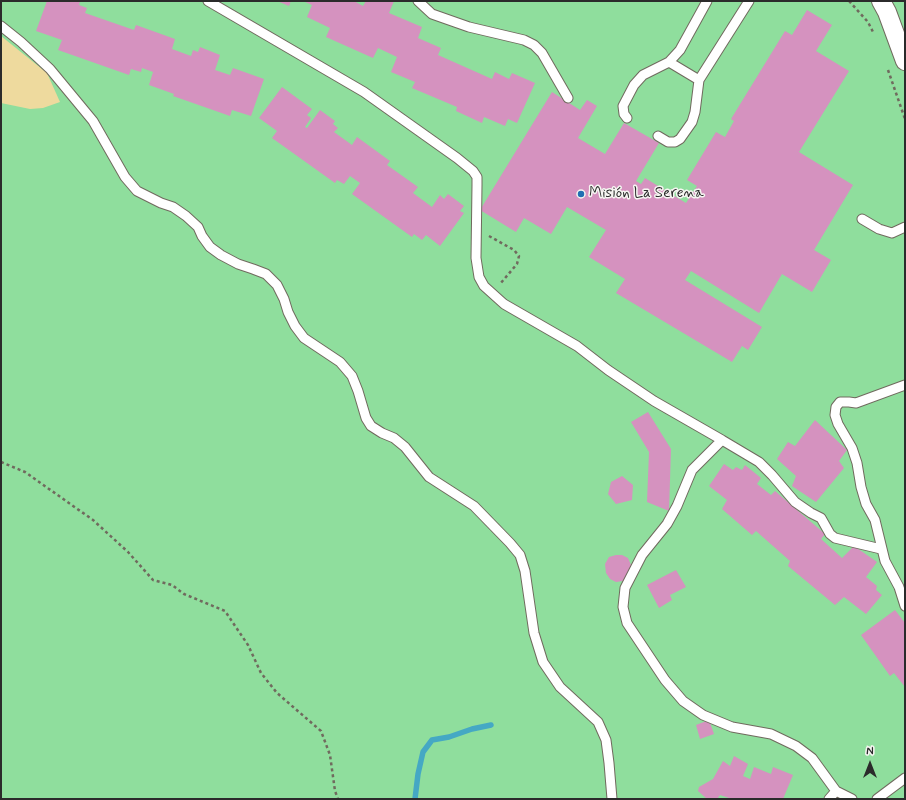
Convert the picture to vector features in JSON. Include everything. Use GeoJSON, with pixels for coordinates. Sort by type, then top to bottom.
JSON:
{"type":"FeatureCollection","features":[{"type":"Feature","properties":{"kind":"street"},"geometry":{"type":"LineString","coordinates":[[881,1],[888,12],[905,61]]}},
{"type":"Feature","properties":{"kind":"lane"},"geometry":{"type":"LineString","coordinates":[[208,1],[364,92],[473,171],[477,177],[476,258],[479,277],[491,293],[504,304],[577,346],[608,370],[654,401],[759,462],[795,502],[820,518],[830,534],[835,538],[881,548]]}},
{"type":"Feature","properties":{"kind":"lane"},"geometry":{"type":"LineString","coordinates":[[418,1],[432,14],[469,27],[524,40],[534,45],[542,53],[568,98]]}},
{"type":"Feature","properties":{"kind":"lane"},"geometry":{"type":"LineString","coordinates":[[627,118],[624,114],[623,106],[634,85],[643,75],[669,62],[680,50],[707,1]]}},
{"type":"Feature","properties":{"kind":"lane"},"geometry":{"type":"LineString","coordinates":[[658,136],[668,142],[675,142],[680,139],[692,122],[695,112],[699,80],[749,1]]}},
{"type":"Feature","properties":{"kind":"lane"},"geometry":{"type":"LineString","coordinates":[[1,26],[50,69],[94,121],[125,177],[137,191],[161,203],[173,206],[186,216],[198,227],[210,247],[221,256],[266,274],[277,285],[295,326],[304,338],[340,362],[352,376],[366,418],[371,426],[394,438],[405,447],[429,477],[474,506],[520,555],[525,571],[534,633],[543,662],[560,687],[598,722],[606,740],[612,799]]}},
{"type":"Feature","properties":{"kind":"lane"},"geometry":{"type":"LineString","coordinates":[[669,62],[699,80]]}},
{"type":"Feature","properties":{"kind":"lane"},"geometry":{"type":"LineString","coordinates":[[862,219],[879,229],[892,233],[904,230]]}},
{"type":"Feature","properties":{"kind":"lane"},"geometry":{"type":"LineString","coordinates":[[905,385],[856,403],[840,402],[836,407],[835,415],[838,424],[852,448],[857,463],[861,487],[866,504],[875,520],[885,561],[899,587],[905,606]]}},
{"type":"Feature","properties":{"kind":"lane"},"geometry":{"type":"LineString","coordinates":[[722,440],[692,470],[677,506],[667,524],[642,555],[625,588],[623,607],[627,623],[665,680],[683,701],[703,715],[732,728],[771,734],[796,746],[812,758],[836,791],[852,799]]}},
{"type":"Feature","properties":{"kind":"lane"},"geometry":{"type":"LineString","coordinates":[[877,799],[905,778]]}},
{"type":"Feature","properties":{"kind":"lane"},"geometry":{"type":"LineString","coordinates":[[829,799],[836,791]]}},
{"type":"Feature","properties":{"kind":"path"},"geometry":{"type":"LineString","coordinates":[[849,1],[868,22],[875,34]]}},
{"type":"Feature","properties":{"kind":"path"},"geometry":{"type":"LineString","coordinates":[[888,68],[905,119]]}},
{"type":"Feature","properties":{"kind":"path"},"geometry":{"type":"LineString","coordinates":[[477,229],[514,250],[519,256],[517,264],[491,293]]}},
{"type":"Feature","properties":{"kind":"path"},"geometry":{"type":"LineString","coordinates":[[1,462],[25,472],[93,520],[128,552],[153,580],[172,585],[184,594],[225,611],[248,645],[261,673],[277,693],[321,731],[330,755],[335,791],[338,799]]}},
{"type":"Feature","properties":{"kind":"green space"},"geometry":{"type":"Polygon","coordinates":[[[1,1],[905,1],[905,799],[1,799],[1,1]]]}},
{"type":"Feature","properties":{"kind":"sand"},"geometry":{"type":"Polygon","coordinates":[[[1,36],[47,73],[60,102],[43,108],[30,109],[1,103],[1,36]]]}},
{"type":"Feature","properties":{"kind":"building"},"geometry":{"type":"Polygon","coordinates":[[[47,1],[80,1],[79,5],[87,8],[85,13],[134,30],[136,25],[175,39],[172,49],[191,56],[193,50],[198,52],[200,47],[220,55],[215,70],[230,75],[233,68],[264,79],[251,116],[232,110],[230,116],[173,96],[174,94],[149,85],[153,72],[142,68],[141,72],[131,69],[129,75],[58,50],[62,40],[36,31],[47,1]]]}},
{"type":"Feature","properties":{"kind":"building"},"geometry":{"type":"Polygon","coordinates":[[[277,1],[291,1],[289,6],[277,1]]]}},
{"type":"Feature","properties":{"kind":"building"},"geometry":{"type":"Polygon","coordinates":[[[303,1],[354,1],[363,6],[366,1],[394,1],[389,13],[422,27],[418,38],[441,48],[438,55],[492,79],[495,72],[509,79],[512,73],[535,83],[517,123],[508,119],[505,126],[484,117],[482,123],[456,111],[457,107],[412,88],[415,82],[391,72],[397,57],[378,48],[373,58],[326,37],[330,28],[307,17],[312,5],[303,1]]]}},
{"type":"Feature","properties":{"kind":"building","name":"Misión La Serena"},"geometry":{"type":"Polygon","coordinates":[[[807,10],[832,25],[816,51],[849,71],[799,152],[853,185],[814,250],[831,260],[812,292],[782,274],[759,313],[691,271],[685,280],[762,327],[748,350],[742,346],[732,362],[616,293],[625,279],[589,257],[606,230],[567,207],[551,234],[524,218],[516,232],[480,210],[552,92],[580,110],[587,100],[597,106],[578,138],[605,154],[624,123],[659,143],[636,181],[641,184],[645,178],[686,203],[697,186],[687,180],[716,132],[725,137],[734,121],[731,119],[785,31],[792,35],[807,10]]]}},
{"type":"Feature","properties":{"kind":"building"},"geometry":{"type":"Polygon","coordinates":[[[282,87],[312,109],[307,115],[311,118],[305,127],[307,128],[320,110],[335,121],[333,124],[338,128],[334,132],[352,145],[357,137],[390,161],[387,165],[418,187],[413,193],[432,207],[440,195],[444,199],[448,194],[464,206],[460,211],[464,213],[440,246],[426,235],[422,240],[414,234],[412,237],[352,194],[360,183],[350,176],[344,184],[337,180],[335,183],[272,138],[277,131],[259,118],[282,87]]]}},
{"type":"Feature","properties":{"kind":"building"},"geometry":{"type":"Polygon","coordinates":[[[648,412],[671,449],[669,511],[647,502],[649,452],[631,422],[648,412]]]}},
{"type":"Feature","properties":{"kind":"building"},"geometry":{"type":"Polygon","coordinates":[[[815,420],[847,450],[839,461],[844,468],[816,502],[792,486],[796,476],[777,459],[788,442],[795,446],[815,420]]]}},
{"type":"Feature","properties":{"kind":"building"},"geometry":{"type":"Polygon","coordinates":[[[724,464],[733,470],[736,467],[742,470],[745,465],[761,478],[757,484],[771,495],[775,491],[825,534],[821,539],[842,558],[854,546],[877,562],[866,577],[877,586],[876,590],[882,595],[866,614],[844,597],[835,605],[788,566],[790,561],[756,531],[752,535],[722,509],[727,500],[709,486],[724,464]]]}},
{"type":"Feature","properties":{"kind":"building"},"geometry":{"type":"Polygon","coordinates":[[[622,476],[633,485],[632,500],[616,504],[608,494],[611,482],[622,476]]]}},
{"type":"Feature","properties":{"kind":"building"},"geometry":{"type":"Polygon","coordinates":[[[622,555],[628,558],[631,565],[628,577],[623,581],[616,582],[610,579],[606,573],[605,564],[609,557],[622,555]]]}},
{"type":"Feature","properties":{"kind":"building"},"geometry":{"type":"Polygon","coordinates":[[[676,570],[686,587],[670,595],[672,600],[659,608],[647,585],[676,570]]]}},
{"type":"Feature","properties":{"kind":"building"},"geometry":{"type":"Polygon","coordinates":[[[895,610],[905,623],[905,687],[894,673],[890,676],[861,635],[895,610]]]}},
{"type":"Feature","properties":{"kind":"building"},"geometry":{"type":"Polygon","coordinates":[[[709,720],[714,734],[700,739],[696,725],[709,720]]]}},
{"type":"Feature","properties":{"kind":"building"},"geometry":{"type":"Polygon","coordinates":[[[734,756],[748,764],[743,776],[750,779],[754,767],[771,774],[773,767],[793,775],[783,799],[732,799],[720,795],[717,799],[707,799],[698,791],[699,787],[713,779],[723,761],[730,766],[734,756]]]}},
{"type":"Feature","properties":{"kind":"waterway"},"geometry":{"type":"LineString","coordinates":[[415,799],[418,774],[423,752],[432,740],[449,737],[472,729],[491,725]]}},
{"type":"Feature","properties":{"kind":"place","name":"Misión La Serena"},"geometry":{"type":"Point","coordinates":[581,194]}}]}
